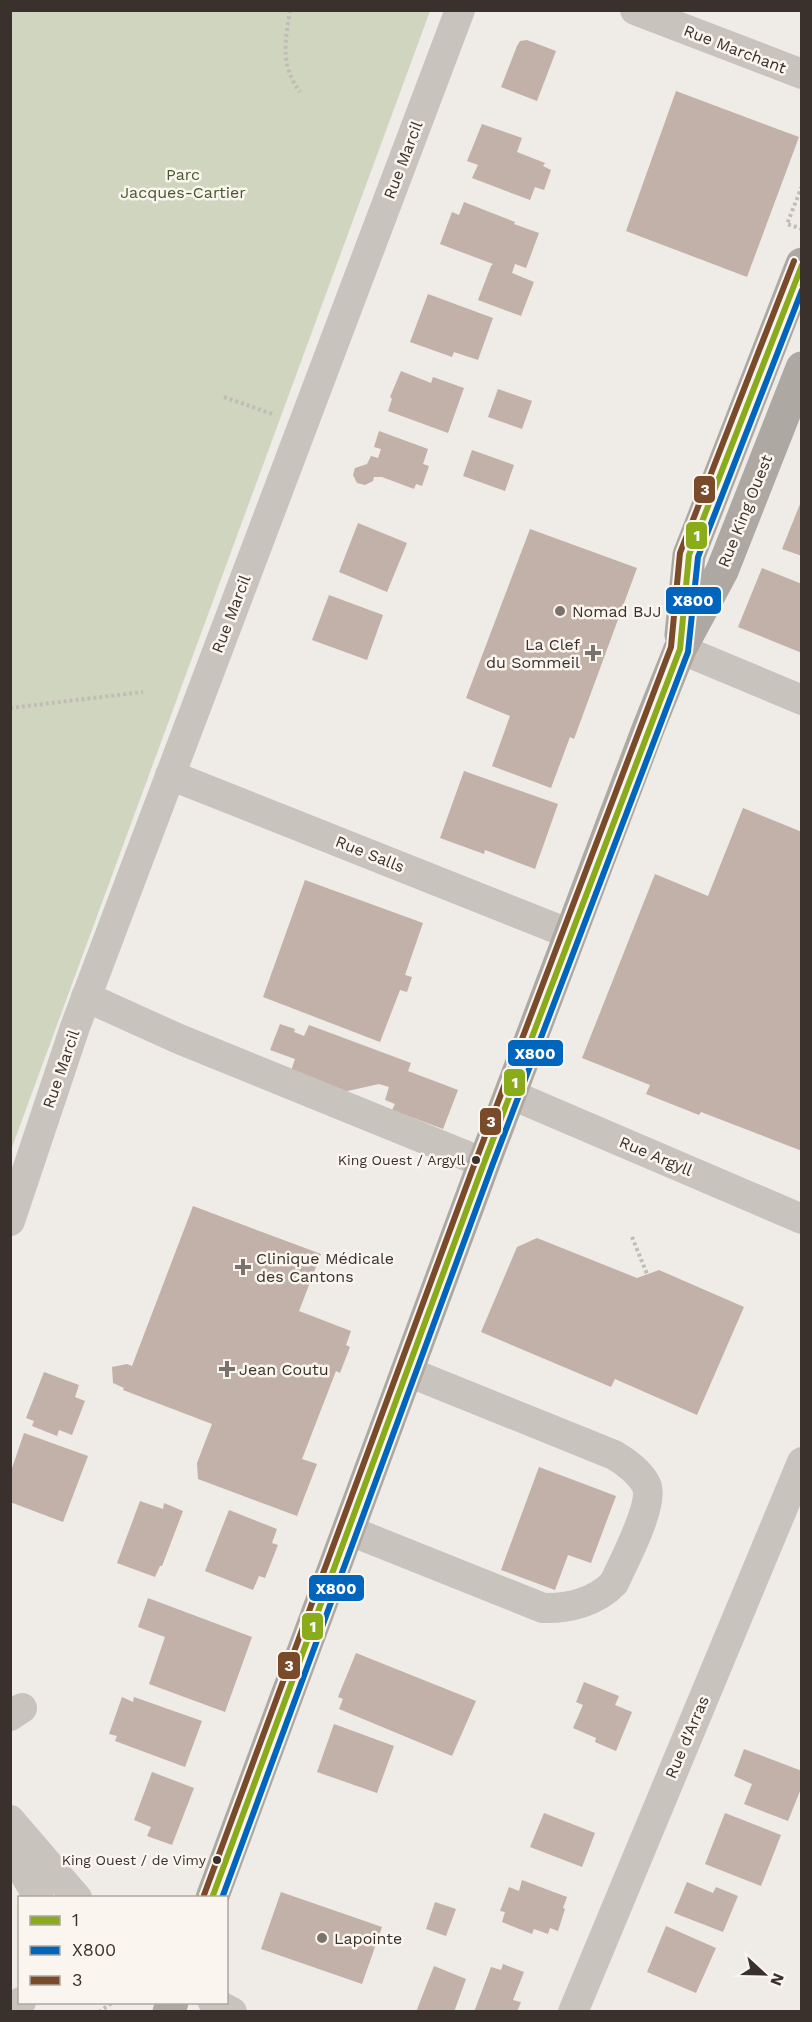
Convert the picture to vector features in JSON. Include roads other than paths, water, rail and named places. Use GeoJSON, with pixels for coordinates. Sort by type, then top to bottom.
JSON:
{"type":"FeatureCollection","features":[{"type":"Feature","properties":{"kind":"main road","name":"Rue King Ouest"},"geometry":{"type":"LineString","coordinates":[[680,649],[689,555],[801,264]]}},
{"type":"Feature","properties":{"kind":"main road","name":"Rue King Ouest"},"geometry":{"type":"LineString","coordinates":[[213,1896],[570,934],[680,649],[722,572],[801,368]]}},
{"type":"Feature","properties":{"kind":"street","name":"Rue Marcil"},"geometry":{"type":"LineString","coordinates":[[10,1221],[86,997],[460,10]]}},
{"type":"Feature","properties":{"kind":"street","name":"Rue Marchant"},"geometry":{"type":"LineString","coordinates":[[635,10],[801,74]]}},
{"type":"Feature","properties":{"kind":"street"},"geometry":{"type":"LineString","coordinates":[[680,649],[801,700]]}},
{"type":"Feature","properties":{"kind":"street","name":"Rue Salls"},"geometry":{"type":"LineString","coordinates":[[170,775],[570,934]]}},
{"type":"Feature","properties":{"kind":"street"},"geometry":{"type":"LineString","coordinates":[[86,997],[179,1039],[484,1163]]}},
{"type":"Feature","properties":{"kind":"street","name":"Rue Argyll"},"geometry":{"type":"LineString","coordinates":[[510,1094],[801,1219]]}},
{"type":"Feature","properties":{"kind":"street"},"geometry":{"type":"LineString","coordinates":[[348,1530],[543,1608],[568,1608],[605,1592],[614,1583],[646,1512],[648,1496],[646,1486],[627,1463],[614,1455],[406,1371]]}},
{"type":"Feature","properties":{"kind":"street","name":"Rue d'Arras"},"geometry":{"type":"LineString","coordinates":[[573,2012],[801,1462]]}},
{"type":"Feature","properties":{"kind":"street"},"geometry":{"type":"LineString","coordinates":[[10,1820],[75,1896]]}},
{"type":"Feature","properties":{"kind":"street"},"geometry":{"type":"LineString","coordinates":[[10,1850],[38,1896]]}},
{"type":"Feature","properties":{"kind":"street"},"geometry":{"type":"LineString","coordinates":[[217,2004],[232,2012]]}},
{"type":"Feature","properties":{"kind":"place","name":"Nomad BJJ"},"geometry":{"type":"Point","coordinates":[560,611]}},
{"type":"Feature","properties":{"kind":"place","name":"La Clef du Sommeil"},"geometry":{"type":"Point","coordinates":[593,653]}},
{"type":"Feature","properties":{"kind":"place","name":"King Ouest / Argyll"},"geometry":{"type":"Point","coordinates":[476,1160]}},
{"type":"Feature","properties":{"kind":"place","name":"Clinique Médicale des Cantons"},"geometry":{"type":"Point","coordinates":[243,1267]}},
{"type":"Feature","properties":{"kind":"place","name":"Jean Coutu"},"geometry":{"type":"Point","coordinates":[227,1369]}},
{"type":"Feature","properties":{"kind":"place","name":"King Ouest / de Vimy"},"geometry":{"type":"Point","coordinates":[217,1860]}},
{"type":"Feature","properties":{"kind":"place","name":"Lapointe"},"geometry":{"type":"Point","coordinates":[322,1938]}},
{"type":"Feature","properties":{"kind":"park label","name":"Parc Jacques-Cartier"},"geometry":{"type":"Point","coordinates":[183,183]}}]}
